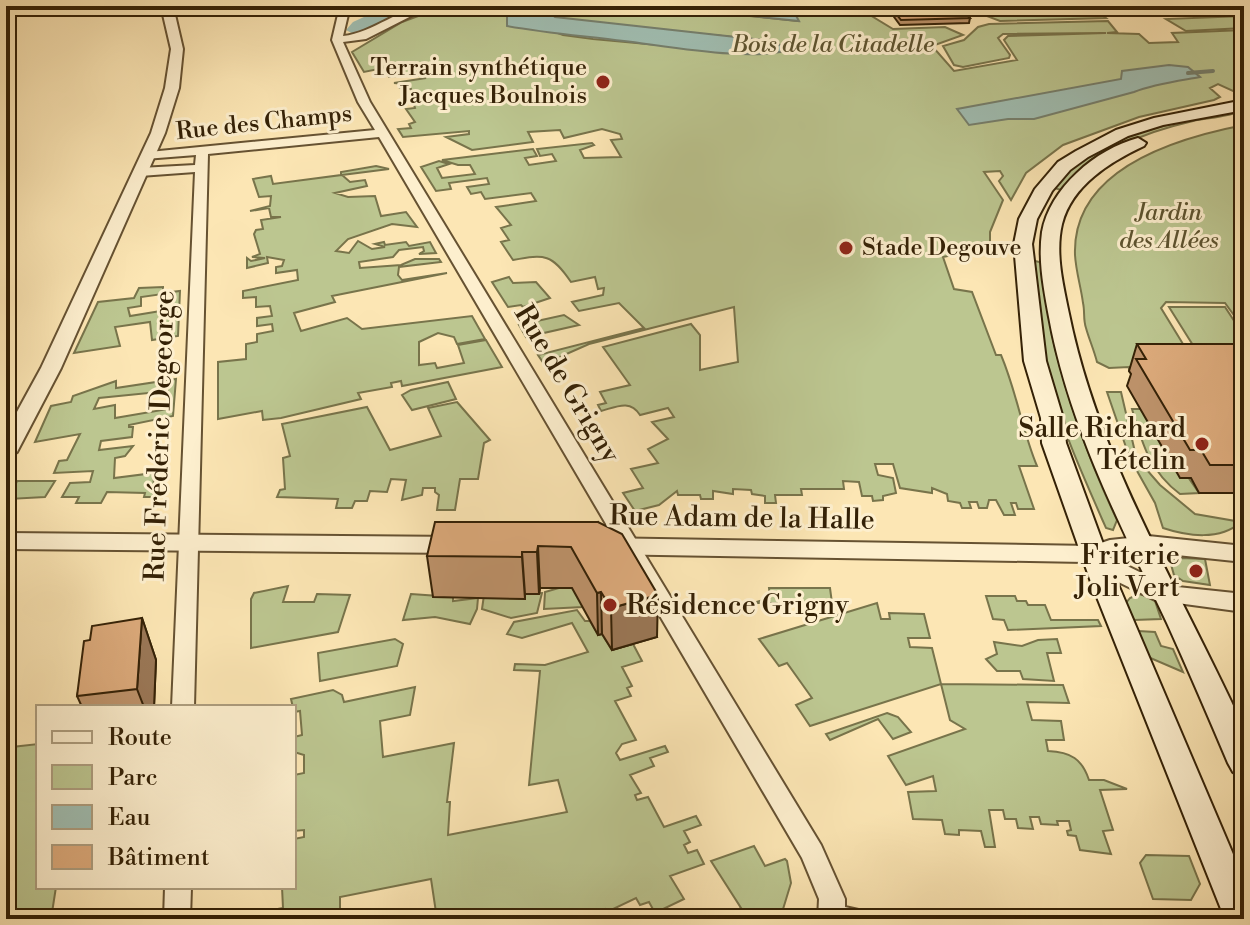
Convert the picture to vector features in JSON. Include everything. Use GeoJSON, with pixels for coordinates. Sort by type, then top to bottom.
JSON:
{"type":"FeatureCollection","features":[{"type":"Feature","properties":{"kind":"main road"},"geometry":{"type":"LineString","coordinates":[[1243,919],[1095,558],[1054,443],[1052,418],[1035,361],[1024,253],[1028,219],[1057,173],[1101,142],[1160,121],[1244,105]]}},
{"type":"Feature","properties":{"kind":"main road"},"geometry":{"type":"LineString","coordinates":[[1244,115],[1191,125],[1122,150],[1075,186],[1057,213],[1051,235],[1060,331],[1074,383],[1105,469],[1244,763]]}},
{"type":"Feature","properties":{"kind":"street"},"geometry":{"type":"LineString","coordinates":[[6,452],[51,368],[144,164],[172,88],[176,39],[167,6]]}},
{"type":"Feature","properties":{"kind":"street"},"geometry":{"type":"LineString","coordinates":[[345,6],[337,40],[362,37],[426,6]]}},
{"type":"Feature","properties":{"kind":"street","name":"Rue de Grigny"},"geometry":{"type":"LineString","coordinates":[[337,40],[364,102],[812,853],[839,919]]}},
{"type":"Feature","properties":{"kind":"street","name":"Rue des Champs"},"geometry":{"type":"LineString","coordinates":[[144,164],[201,160],[384,133]]}},
{"type":"Feature","properties":{"kind":"street","name":"Rue Frédéric Degeorge"},"geometry":{"type":"LineString","coordinates":[[183,705],[201,160]]}},
{"type":"Feature","properties":{"kind":"street"},"geometry":{"type":"LineString","coordinates":[[6,541],[481,545]]}},
{"type":"Feature","properties":{"kind":"street"},"geometry":{"type":"LineString","coordinates":[[1244,554],[1113,545],[1095,558],[1164,594],[1244,603]]}},
{"type":"Feature","properties":{"kind":"street","name":"Rue Adam de la Halle"},"geometry":{"type":"LineString","coordinates":[[577,546],[1095,558]]}},
{"type":"Feature","properties":{"kind":"street"},"geometry":{"type":"LineString","coordinates":[[177,919],[178,889]]}},
{"type":"Feature","properties":{"kind":"green space","name":"Bois de la Citadelle"},"geometry":{"type":"Polygon","coordinates":[[[445,6],[516,6],[507,14],[563,35],[745,53],[782,52],[790,48],[763,40],[581,22],[555,17],[547,11],[554,6],[655,6],[798,21],[794,12],[766,6],[855,6],[893,29],[945,27],[963,35],[932,46],[954,71],[1017,60],[1004,40],[1008,36],[1106,33],[1003,34],[998,38],[1009,58],[963,67],[954,65],[943,46],[964,40],[978,27],[989,24],[1108,21],[1117,32],[1107,33],[1139,34],[1149,43],[1178,42],[1172,33],[1244,30],[1244,96],[1218,84],[1210,88],[1220,97],[1214,100],[1139,117],[1063,145],[1026,173],[1011,200],[999,181],[1003,176],[1000,171],[984,172],[1003,200],[990,232],[990,244],[947,251],[948,256],[943,257],[954,289],[972,292],[996,355],[1001,355],[1007,369],[1037,466],[1019,466],[1034,509],[1018,509],[1016,503],[1011,503],[1015,515],[1004,515],[996,500],[989,500],[987,508],[979,508],[977,502],[969,502],[971,508],[962,508],[960,503],[948,501],[947,494],[932,488],[932,493],[900,488],[893,464],[875,464],[878,475],[893,478],[896,493],[883,496],[883,500],[873,501],[872,496],[862,496],[859,482],[843,481],[844,489],[801,489],[802,495],[775,495],[776,503],[765,503],[765,496],[752,494],[751,490],[733,489],[733,494],[713,491],[713,499],[701,499],[700,495],[678,495],[677,491],[659,505],[635,511],[623,493],[643,488],[631,469],[658,463],[648,449],[668,439],[652,422],[674,417],[668,408],[640,415],[627,406],[601,411],[598,405],[606,403],[600,392],[630,385],[603,347],[691,324],[700,335],[700,370],[738,362],[734,307],[589,344],[544,364],[538,355],[644,328],[619,303],[579,311],[572,302],[603,295],[604,288],[598,289],[595,277],[571,282],[547,258],[513,260],[501,242],[509,240],[501,228],[511,225],[496,207],[536,201],[531,193],[485,199],[481,192],[471,194],[467,187],[489,184],[487,178],[449,183],[451,189],[436,191],[421,167],[439,161],[449,164],[437,168],[442,178],[475,174],[470,165],[442,160],[533,149],[537,156],[525,158],[529,165],[556,161],[552,154],[540,156],[537,149],[592,143],[594,145],[580,150],[584,158],[621,157],[611,140],[622,139],[620,134],[602,129],[564,138],[560,130],[528,132],[533,142],[472,150],[446,137],[469,134],[469,131],[403,137],[398,129],[411,128],[409,124],[415,122],[406,109],[415,108],[413,101],[426,100],[425,94],[413,95],[411,89],[401,88],[406,84],[394,83],[426,78],[412,74],[389,77],[387,74],[398,70],[388,67],[364,72],[352,52],[402,22],[445,6]]]}},
{"type":"Feature","properties":{"kind":"green space"},"geometry":{"type":"Polygon","coordinates":[[[1091,6],[1106,18],[1000,21],[978,9],[1091,6]]]}},
{"type":"Feature","properties":{"kind":"green space"},"geometry":{"type":"Polygon","coordinates":[[[1244,16],[1244,28],[1186,31],[1166,19],[1244,16]]]}},
{"type":"Feature","properties":{"kind":"green space"},"geometry":{"type":"Polygon","coordinates":[[[1240,111],[1138,138],[1090,164],[1062,190],[1053,188],[1092,154],[1115,142],[1163,126],[1240,111]]]}},
{"type":"Feature","properties":{"kind":"green space","name":"Jardin des Allées"},"geometry":{"type":"Polygon","coordinates":[[[1244,125],[1244,329],[1225,303],[1166,302],[1161,308],[1191,357],[1129,371],[1129,367],[1109,368],[1097,362],[1085,325],[1075,255],[1079,225],[1091,200],[1109,180],[1160,149],[1244,125]]]}},
{"type":"Feature","properties":{"kind":"green space"},"geometry":{"type":"Polygon","coordinates":[[[376,166],[389,169],[342,175],[350,182],[365,180],[367,186],[335,193],[348,197],[375,196],[381,216],[406,212],[417,227],[392,224],[348,239],[336,251],[349,253],[358,241],[372,249],[385,247],[375,244],[384,242],[385,245],[406,242],[409,246],[430,242],[436,253],[419,254],[424,251],[423,247],[399,250],[393,257],[359,262],[360,268],[401,265],[415,259],[439,259],[441,262],[399,267],[398,275],[402,280],[447,273],[332,296],[335,302],[294,313],[301,331],[347,318],[362,329],[472,316],[485,339],[457,344],[454,337],[438,333],[419,342],[419,365],[435,363],[437,368],[464,363],[458,345],[486,340],[502,367],[402,386],[401,381],[391,383],[392,387],[358,393],[361,399],[281,418],[263,420],[262,411],[218,419],[218,362],[246,359],[246,344],[257,342],[257,334],[273,331],[272,324],[257,326],[257,318],[272,316],[270,306],[256,307],[256,297],[243,298],[243,291],[298,280],[297,270],[276,273],[276,267],[282,266],[284,260],[267,257],[268,263],[247,268],[247,258],[251,261],[265,258],[252,257],[260,254],[254,234],[256,230],[263,229],[261,220],[281,217],[271,217],[269,208],[250,211],[270,206],[271,196],[259,197],[253,179],[271,176],[273,184],[341,175],[341,172],[376,166]]]}},
{"type":"Feature","properties":{"kind":"green space"},"geometry":{"type":"Polygon","coordinates":[[[1032,263],[1044,263],[1054,344],[1081,434],[1117,520],[1113,530],[1106,528],[1054,398],[1040,332],[1032,263]]]}},
{"type":"Feature","properties":{"kind":"green space"},"geometry":{"type":"Polygon","coordinates":[[[509,277],[513,283],[536,282],[550,298],[523,307],[508,307],[492,282],[509,277]]]}},
{"type":"Feature","properties":{"kind":"green space"},"geometry":{"type":"Polygon","coordinates":[[[163,287],[163,294],[141,297],[141,306],[128,308],[130,316],[173,309],[172,292],[180,291],[178,336],[152,340],[150,322],[115,327],[120,346],[74,353],[98,302],[134,298],[139,288],[163,287]]]}},
{"type":"Feature","properties":{"kind":"green space"},"geometry":{"type":"Polygon","coordinates":[[[1169,307],[1225,307],[1244,336],[1244,351],[1196,350],[1169,307]]]}},
{"type":"Feature","properties":{"kind":"green space"},"geometry":{"type":"Polygon","coordinates":[[[564,315],[579,325],[526,337],[519,325],[564,315]]]}},
{"type":"Feature","properties":{"kind":"green space"},"geometry":{"type":"Polygon","coordinates":[[[176,379],[173,416],[129,425],[133,427],[132,437],[101,441],[99,450],[133,446],[125,456],[115,458],[114,478],[154,473],[153,497],[144,497],[145,493],[107,492],[101,503],[76,503],[79,497],[62,497],[70,483],[90,482],[93,471],[54,473],[59,461],[67,460],[80,434],[35,442],[51,406],[71,402],[73,396],[116,381],[116,388],[176,379]],[[168,391],[99,398],[94,409],[115,405],[115,418],[168,409],[168,391]]]}},
{"type":"Feature","properties":{"kind":"green space"},"geometry":{"type":"Polygon","coordinates":[[[448,382],[456,399],[412,410],[402,395],[411,390],[448,382]]]}},
{"type":"Feature","properties":{"kind":"green space"},"geometry":{"type":"Polygon","coordinates":[[[1107,392],[1121,392],[1135,452],[1128,453],[1107,392]]]}},
{"type":"Feature","properties":{"kind":"green space"},"geometry":{"type":"Polygon","coordinates":[[[457,402],[490,440],[484,443],[478,479],[460,479],[455,510],[437,510],[439,495],[435,488],[423,488],[422,495],[402,500],[406,480],[391,479],[387,492],[370,491],[367,501],[355,501],[352,508],[336,508],[338,499],[277,497],[280,490],[285,489],[283,458],[290,456],[282,424],[367,407],[390,450],[441,436],[428,408],[457,402]]]}},
{"type":"Feature","properties":{"kind":"green space"},"geometry":{"type":"Polygon","coordinates":[[[1132,409],[1141,409],[1199,493],[1180,494],[1161,476],[1144,445],[1132,409]]]}},
{"type":"Feature","properties":{"kind":"green space"},"geometry":{"type":"Polygon","coordinates":[[[1132,462],[1140,462],[1160,485],[1195,514],[1241,522],[1223,532],[1203,535],[1163,528],[1155,503],[1132,462]]]}},
{"type":"Feature","properties":{"kind":"green space"},"geometry":{"type":"Polygon","coordinates":[[[17,481],[55,481],[45,497],[9,499],[17,481]]]}},
{"type":"Feature","properties":{"kind":"green space"},"geometry":{"type":"Polygon","coordinates":[[[1205,559],[1210,585],[1183,581],[1174,575],[1170,561],[1205,559]]]}},
{"type":"Feature","properties":{"kind":"green space"},"geometry":{"type":"Polygon","coordinates":[[[576,583],[583,607],[544,609],[545,592],[576,583]]]}},
{"type":"Feature","properties":{"kind":"green space"},"geometry":{"type":"Polygon","coordinates":[[[288,586],[283,602],[314,602],[317,594],[350,595],[338,632],[251,648],[251,599],[254,593],[288,586]]]}},
{"type":"Feature","properties":{"kind":"green space"},"geometry":{"type":"Polygon","coordinates":[[[769,588],[830,588],[832,603],[753,603],[770,598],[769,588]]]}},
{"type":"Feature","properties":{"kind":"green space"},"geometry":{"type":"Polygon","coordinates":[[[542,593],[537,613],[511,618],[482,609],[484,595],[524,599],[525,594],[542,593]]]}},
{"type":"Feature","properties":{"kind":"green space"},"geometry":{"type":"Polygon","coordinates":[[[411,594],[453,597],[453,601],[478,598],[477,609],[470,624],[435,617],[403,620],[411,594]]]}},
{"type":"Feature","properties":{"kind":"green space"},"geometry":{"type":"Polygon","coordinates":[[[1139,594],[1154,598],[1161,619],[1134,620],[1126,603],[1139,594]]]}},
{"type":"Feature","properties":{"kind":"green space"},"geometry":{"type":"Polygon","coordinates":[[[986,596],[1015,596],[1017,601],[1026,601],[1028,605],[1045,605],[1051,620],[1098,620],[1101,626],[1008,630],[1004,620],[993,619],[986,596]]]}},
{"type":"Feature","properties":{"kind":"green space"},"geometry":{"type":"Polygon","coordinates":[[[877,603],[881,619],[890,619],[889,613],[924,614],[930,638],[908,638],[910,647],[932,648],[941,684],[810,726],[796,705],[812,698],[787,663],[779,666],[759,639],[877,603]]]}},
{"type":"Feature","properties":{"kind":"green space"},"geometry":{"type":"Polygon","coordinates":[[[577,610],[585,621],[590,621],[598,634],[602,634],[612,650],[633,644],[642,661],[622,667],[632,686],[627,688],[631,696],[615,701],[636,740],[622,744],[616,753],[620,760],[665,746],[668,752],[650,758],[654,766],[630,775],[641,793],[635,795],[637,800],[648,797],[664,827],[696,816],[701,825],[684,831],[690,842],[684,845],[688,853],[697,850],[704,864],[670,876],[684,899],[655,913],[649,902],[640,905],[636,898],[583,919],[437,919],[431,879],[340,897],[340,919],[283,919],[267,911],[283,908],[282,889],[296,889],[296,839],[304,837],[304,830],[296,831],[296,775],[304,773],[304,755],[296,753],[296,736],[302,735],[300,711],[296,712],[296,705],[292,705],[291,699],[333,690],[342,695],[344,702],[415,687],[410,715],[380,721],[383,757],[454,743],[447,802],[450,802],[448,835],[567,812],[558,780],[529,785],[540,671],[514,670],[515,664],[545,665],[588,652],[572,623],[522,638],[507,634],[514,622],[577,610]]]}},
{"type":"Feature","properties":{"kind":"green space"},"geometry":{"type":"Polygon","coordinates":[[[1138,631],[1155,632],[1161,646],[1173,649],[1183,672],[1148,657],[1138,631]]]}},
{"type":"Feature","properties":{"kind":"green space"},"geometry":{"type":"Polygon","coordinates":[[[395,639],[403,644],[397,666],[320,681],[318,653],[395,639]]]}},
{"type":"Feature","properties":{"kind":"green space"},"geometry":{"type":"Polygon","coordinates":[[[1057,639],[1061,653],[1047,653],[1054,681],[1023,679],[1020,671],[997,671],[986,659],[997,654],[994,642],[1022,646],[1038,640],[1057,639]]]}},
{"type":"Feature","properties":{"kind":"green space"},"geometry":{"type":"Polygon","coordinates":[[[941,684],[1063,685],[1069,703],[1027,702],[1032,720],[1061,721],[1064,740],[1046,740],[1048,751],[1074,758],[1089,780],[1104,780],[1127,789],[1100,790],[1113,830],[1103,831],[1111,854],[1080,850],[1076,836],[1068,835],[1067,831],[1071,830],[1069,821],[1057,821],[1058,825],[1041,824],[1039,817],[1030,817],[1033,829],[1018,828],[1016,819],[1005,819],[1003,810],[989,810],[995,847],[985,847],[981,831],[959,830],[959,835],[945,834],[942,820],[913,819],[908,792],[936,791],[933,776],[906,785],[888,756],[965,729],[950,720],[941,684]]]}},
{"type":"Feature","properties":{"kind":"green space"},"geometry":{"type":"Polygon","coordinates":[[[887,713],[898,717],[911,732],[893,739],[878,719],[830,740],[826,734],[887,713]]]}},
{"type":"Feature","properties":{"kind":"green space"},"geometry":{"type":"Polygon","coordinates":[[[36,744],[36,889],[56,889],[51,919],[6,919],[6,769],[12,747],[36,744]]]}},
{"type":"Feature","properties":{"kind":"green space"},"geometry":{"type":"Polygon","coordinates":[[[754,846],[765,866],[787,861],[791,883],[780,919],[731,919],[728,915],[741,908],[711,861],[754,846]]]}},
{"type":"Feature","properties":{"kind":"green space"},"geometry":{"type":"Polygon","coordinates":[[[1146,855],[1189,856],[1200,884],[1191,900],[1153,899],[1140,863],[1146,855]]]}},
{"type":"Feature","properties":{"kind":"water"},"geometry":{"type":"Polygon","coordinates":[[[516,6],[554,6],[548,11],[555,17],[763,40],[791,48],[777,52],[735,54],[507,26],[507,14],[516,6]]]}},
{"type":"Feature","properties":{"kind":"water"},"geometry":{"type":"Polygon","coordinates":[[[655,6],[766,6],[794,12],[799,21],[655,6]]]}},
{"type":"Feature","properties":{"kind":"water"},"geometry":{"type":"Polygon","coordinates":[[[1169,65],[1188,67],[1200,77],[1150,87],[1034,119],[969,125],[957,109],[1121,79],[1122,71],[1169,65]]]}},
{"type":"Feature","properties":{"kind":"building"},"geometry":{"type":"Polygon","coordinates":[[[890,6],[959,6],[970,18],[901,20],[890,6]]]}},
{"type":"Feature","properties":{"kind":"building","name":"Salle Richard Tételin"},"geometry":{"type":"Polygon","coordinates":[[[1137,344],[1244,344],[1244,465],[1210,465],[1201,450],[1190,450],[1136,359],[1146,359],[1137,344]]]}},
{"type":"Feature","properties":{"kind":"building"},"geometry":{"type":"Polygon","coordinates":[[[435,522],[598,522],[622,534],[658,595],[611,608],[601,592],[597,593],[571,547],[538,546],[537,552],[522,552],[522,557],[427,556],[435,522]]]}},
{"type":"Feature","properties":{"kind":"building"},"geometry":{"type":"Polygon","coordinates":[[[142,618],[137,689],[77,696],[84,641],[90,640],[92,626],[142,618]]]}},
{"type":"Feature","properties":{"kind":"waterway"},"geometry":{"type":"LineString","coordinates":[[366,33],[357,30],[405,6]]}},
{"type":"Feature","properties":{"kind":"waterway"},"geometry":{"type":"LineString","coordinates":[[1188,73],[1213,71]]}},
{"type":"Feature","properties":{"kind":"place","name":"Terrain synthétique Jacques Boulnois"},"geometry":{"type":"Point","coordinates":[603,82]}},
{"type":"Feature","properties":{"kind":"place","name":"Stade Degouve"},"geometry":{"type":"Point","coordinates":[846,248]}},
{"type":"Feature","properties":{"kind":"place","name":"Salle Richard Tételin"},"geometry":{"type":"Point","coordinates":[1202,444]}},
{"type":"Feature","properties":{"kind":"place","name":"Friterie Joli Vert"},"geometry":{"type":"Point","coordinates":[1196,571]}},
{"type":"Feature","properties":{"kind":"place","name":"Résidence Grigny"},"geometry":{"type":"Point","coordinates":[610,605]}}]}
